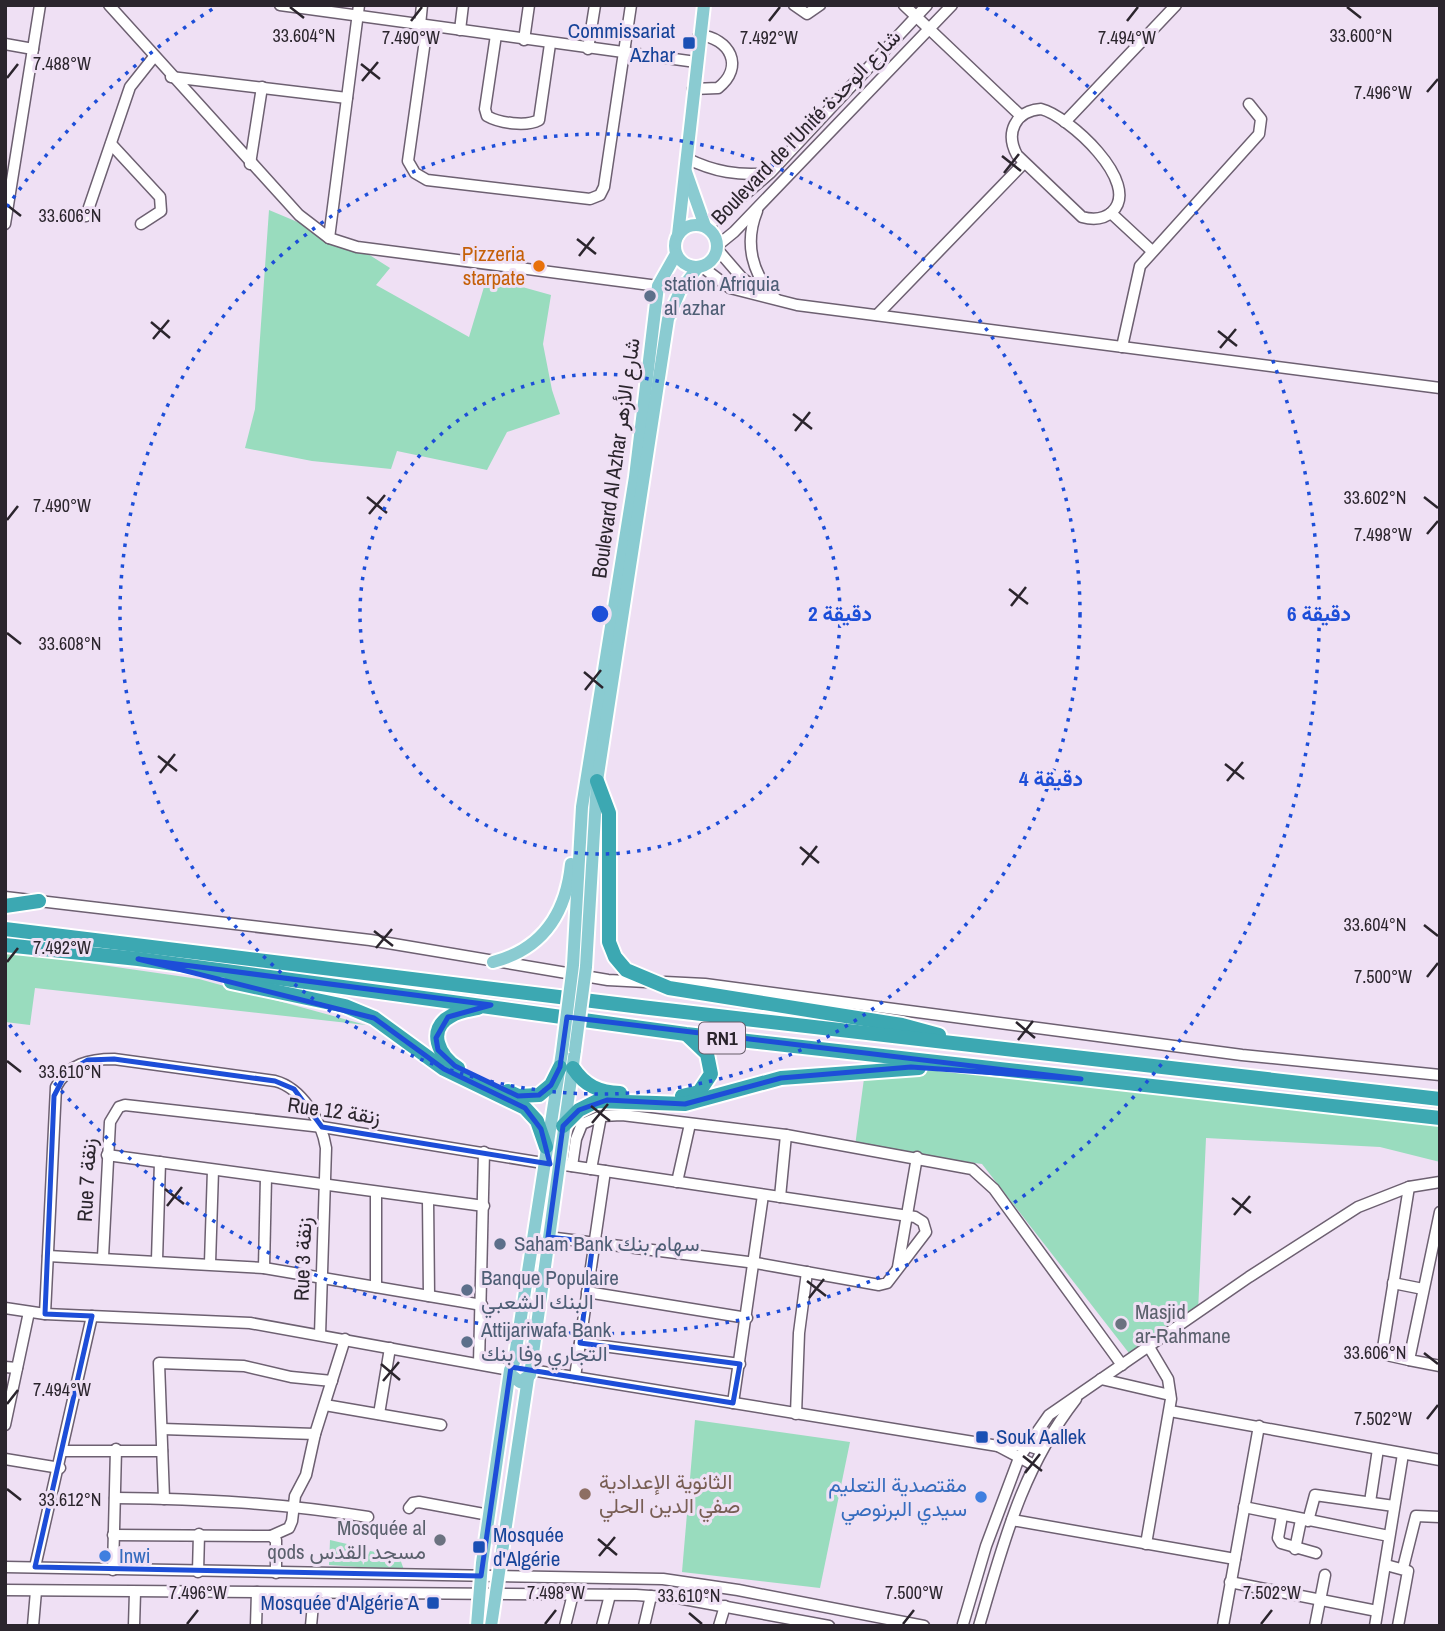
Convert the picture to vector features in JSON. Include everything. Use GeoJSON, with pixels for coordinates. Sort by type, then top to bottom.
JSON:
{"type":"FeatureCollection","features":[{"type":"Feature","properties":{"kind":"highway"},"geometry":{"type":"LineString","coordinates":[[597,781],[605,796],[610,822],[609,942],[615,957],[626,970],[652,982],[681,990],[902,1025],[943,1036],[967,1046]]}},
{"type":"Feature","properties":{"kind":"highway"},"geometry":{"type":"LineString","coordinates":[[5,906],[39,901]]}},
{"type":"Feature","properties":{"kind":"highway","name":"RN1"},"geometry":{"type":"LineString","coordinates":[[5,929],[967,1046],[1440,1099]]}},
{"type":"Feature","properties":{"kind":"highway","name":"RN1"},"geometry":{"type":"LineString","coordinates":[[5,945],[138,959],[686,1034],[1440,1118]]}},
{"type":"Feature","properties":{"kind":"highway"},"geometry":{"type":"LineString","coordinates":[[138,959],[345,1006],[373,1018],[444,1069],[525,1108],[537,1121],[546,1147]]}},
{"type":"Feature","properties":{"kind":"highway"},"geometry":{"type":"LineString","coordinates":[[491,1006],[448,1017],[440,1026],[436,1038],[438,1050],[445,1060],[518,1096],[532,1098],[546,1091],[568,1059],[587,1085],[608,1093],[689,1096],[707,1084],[711,1064],[707,1054],[686,1034]]}},
{"type":"Feature","properties":{"kind":"highway"},"geometry":{"type":"LineString","coordinates":[[557,1126],[597,1101],[685,1104],[781,1078],[911,1068],[1081,1079]]}},
{"type":"Feature","properties":{"kind":"main road"},"geometry":{"type":"LineString","coordinates":[[686,163],[706,227],[716,238],[717,247],[712,260],[699,267],[685,264],[676,254],[695,62],[704,5]]}},
{"type":"Feature","properties":{"kind":"main road"},"geometry":{"type":"LineString","coordinates":[[678,235],[687,226],[706,227]]}},
{"type":"Feature","properties":{"kind":"main road","name":"Boulevard Al Azhar شارع الأزهر"},"geometry":{"type":"LineString","coordinates":[[579,966],[582,807],[635,477],[658,286],[676,254]]}},
{"type":"Feature","properties":{"kind":"main road","name":"Boulevard Al Azhar شارع الأزهر"},"geometry":{"type":"LineString","coordinates":[[579,966],[597,781],[667,318],[680,291],[699,267]]}},
{"type":"Feature","properties":{"kind":"main road"},"geometry":{"type":"LineString","coordinates":[[493,962],[527,949],[545,933],[559,914],[568,891],[581,789],[592,751]]}},
{"type":"Feature","properties":{"kind":"main road"},"geometry":{"type":"LineString","coordinates":[[491,1626],[558,1164],[557,1126],[579,966]]}},
{"type":"Feature","properties":{"kind":"main road"},"geometry":{"type":"LineString","coordinates":[[477,1626],[489,1515],[543,1163],[546,1147],[557,1126]]}},
{"type":"Feature","properties":{"kind":"main road"},"geometry":{"type":"LineString","coordinates":[[511,1369],[525,1362],[529,1372]]}},
{"type":"Feature","properties":{"kind":"main road"},"geometry":{"type":"LineString","coordinates":[[511,1369],[516,1381],[529,1372]]}},
{"type":"Feature","properties":{"kind":"street"},"geometry":{"type":"LineString","coordinates":[[5,224],[40,5]]}},
{"type":"Feature","properties":{"kind":"street"},"geometry":{"type":"LineString","coordinates":[[108,5],[250,164],[307,223],[329,238],[356,247],[658,286]]}},
{"type":"Feature","properties":{"kind":"street"},"geometry":{"type":"LineString","coordinates":[[283,5],[358,11],[423,25],[695,62]]}},
{"type":"Feature","properties":{"kind":"street"},"geometry":{"type":"LineString","coordinates":[[422,5],[423,25],[408,160],[415,173],[428,180],[596,198],[604,187],[631,5]]}},
{"type":"Feature","properties":{"kind":"street"},"geometry":{"type":"LineString","coordinates":[[460,30],[463,5]]}},
{"type":"Feature","properties":{"kind":"street"},"geometry":{"type":"LineString","coordinates":[[524,40],[529,5]]}},
{"type":"Feature","properties":{"kind":"street"},"geometry":{"type":"LineString","coordinates":[[588,49],[595,5]]}},
{"type":"Feature","properties":{"kind":"street"},"geometry":{"type":"LineString","coordinates":[[794,5],[807,14],[820,5]]}},
{"type":"Feature","properties":{"kind":"street"},"geometry":{"type":"LineString","coordinates":[[904,5],[1021,116]]}},
{"type":"Feature","properties":{"kind":"street","name":"Boulevard de l'Unité شارع الوحدة"},"geometry":{"type":"LineString","coordinates":[[706,227],[770,173],[927,5]]}},
{"type":"Feature","properties":{"kind":"street","name":"Boulevard de l'Unité شارع الوحدة"},"geometry":{"type":"LineString","coordinates":[[717,247],[953,5]]}},
{"type":"Feature","properties":{"kind":"street"},"geometry":{"type":"LineString","coordinates":[[1065,122],[1176,5]]}},
{"type":"Feature","properties":{"kind":"street"},"geometry":{"type":"LineString","coordinates":[[329,238],[358,11]]}},
{"type":"Feature","properties":{"kind":"street"},"geometry":{"type":"LineString","coordinates":[[496,35],[485,109],[487,116],[494,120],[529,123],[539,120],[550,44]]}},
{"type":"Feature","properties":{"kind":"street"},"geometry":{"type":"LineString","coordinates":[[693,89],[718,88],[730,75],[733,66],[724,43],[699,35]]}},
{"type":"Feature","properties":{"kind":"street"},"geometry":{"type":"LineString","coordinates":[[5,44],[33,49]]}},
{"type":"Feature","properties":{"kind":"street"},"geometry":{"type":"LineString","coordinates":[[86,216],[130,87],[153,58]]}},
{"type":"Feature","properties":{"kind":"street"},"geometry":{"type":"LineString","coordinates":[[171,76],[347,98]]}},
{"type":"Feature","properties":{"kind":"street"},"geometry":{"type":"LineString","coordinates":[[250,164],[262,87]]}},
{"type":"Feature","properties":{"kind":"street"},"geometry":{"type":"LineString","coordinates":[[1122,347],[1136,275],[1152,251],[1259,134],[1261,119],[1249,104]]}},
{"type":"Feature","properties":{"kind":"street"},"geometry":{"type":"LineString","coordinates":[[1041,109],[1065,122],[1114,172],[1121,189],[1120,199],[1111,213],[1096,219],[1082,217],[1024,163],[1011,141],[1012,128],[1021,116],[1041,109]]}},
{"type":"Feature","properties":{"kind":"street"},"geometry":{"type":"LineString","coordinates":[[111,144],[160,197],[161,211],[141,224]]}},
{"type":"Feature","properties":{"kind":"street"},"geometry":{"type":"LineString","coordinates":[[686,163],[736,174],[770,173]]}},
{"type":"Feature","properties":{"kind":"street"},"geometry":{"type":"LineString","coordinates":[[877,316],[1024,163]]}},
{"type":"Feature","properties":{"kind":"street"},"geometry":{"type":"LineString","coordinates":[[760,204],[750,239],[751,257],[762,282],[776,301]]}},
{"type":"Feature","properties":{"kind":"street"},"geometry":{"type":"LineString","coordinates":[[1111,213],[1152,251]]}},
{"type":"Feature","properties":{"kind":"street"},"geometry":{"type":"LineString","coordinates":[[717,247],[742,278],[776,301]]}},
{"type":"Feature","properties":{"kind":"street"},"geometry":{"type":"LineString","coordinates":[[699,267],[719,283],[776,301],[1440,388]]}},
{"type":"Feature","properties":{"kind":"street"},"geometry":{"type":"LineString","coordinates":[[5,897],[370,940],[608,980],[718,986],[1242,1055],[1440,1075]]}},
{"type":"Feature","properties":{"kind":"street"},"geometry":{"type":"LineString","coordinates":[[45,1314],[56,1087],[74,1067],[88,1060],[114,1059],[284,1083],[294,1089],[322,1127]]}},
{"type":"Feature","properties":{"kind":"street","name":"Rue 12 زنقة"},"geometry":{"type":"LineString","coordinates":[[119,1107],[133,1105],[322,1127],[543,1163]]}},
{"type":"Feature","properties":{"kind":"street","name":"Rue 7 زنقة"},"geometry":{"type":"LineString","coordinates":[[103,1257],[110,1122],[119,1107]]}},
{"type":"Feature","properties":{"kind":"street"},"geometry":{"type":"LineString","coordinates":[[572,1167],[580,1126],[601,1116],[622,1115],[786,1135],[972,1169],[986,1180],[1122,1365]]}},
{"type":"Feature","properties":{"kind":"street"},"geometry":{"type":"LineString","coordinates":[[591,1169],[601,1116]]}},
{"type":"Feature","properties":{"kind":"street"},"geometry":{"type":"LineString","coordinates":[[677,1182],[690,1124]]}},
{"type":"Feature","properties":{"kind":"street","name":"Rue 3 زنقة"},"geometry":{"type":"LineString","coordinates":[[320,1335],[326,1148],[322,1127]]}},
{"type":"Feature","properties":{"kind":"street"},"geometry":{"type":"LineString","coordinates":[[780,1197],[786,1135]]}},
{"type":"Feature","properties":{"kind":"street"},"geometry":{"type":"LineString","coordinates":[[479,1364],[484,1153]]}},
{"type":"Feature","properties":{"kind":"street"},"geometry":{"type":"LineString","coordinates":[[107,1155],[376,1194],[484,1206]]}},
{"type":"Feature","properties":{"kind":"street"},"geometry":{"type":"LineString","coordinates":[[898,1269],[917,1157]]}},
{"type":"Feature","properties":{"kind":"street"},"geometry":{"type":"LineString","coordinates":[[157,1260],[160,1162]]}},
{"type":"Feature","properties":{"kind":"street"},"geometry":{"type":"LineString","coordinates":[[548,1237],[756,1263],[879,1285],[887,1283],[926,1232],[923,1222],[906,1216],[558,1164]]}},
{"type":"Feature","properties":{"kind":"street"},"geometry":{"type":"LineString","coordinates":[[210,1263],[213,1170]]}},
{"type":"Feature","properties":{"kind":"street"},"geometry":{"type":"LineString","coordinates":[[575,1377],[605,1171]]}},
{"type":"Feature","properties":{"kind":"street"},"geometry":{"type":"LineString","coordinates":[[264,1268],[266,1177]]}},
{"type":"Feature","properties":{"kind":"street"},"geometry":{"type":"LineString","coordinates":[[963,1625],[986,1546],[1019,1458],[1049,1415],[1358,1207],[1409,1187],[1440,1182]]}},
{"type":"Feature","properties":{"kind":"street"},"geometry":{"type":"LineString","coordinates":[[1409,1187],[1381,1354],[1440,1366]]}},
{"type":"Feature","properties":{"kind":"street"},"geometry":{"type":"LineString","coordinates":[[376,1194],[376,1287]]}},
{"type":"Feature","properties":{"kind":"street"},"geometry":{"type":"LineString","coordinates":[[733,1403],[756,1263],[764,1195]]}},
{"type":"Feature","properties":{"kind":"street"},"geometry":{"type":"LineString","coordinates":[[428,1199],[429,1296]]}},
{"type":"Feature","properties":{"kind":"street"},"geometry":{"type":"LineString","coordinates":[[1409,1360],[1440,1212]]}},
{"type":"Feature","properties":{"kind":"street"},"geometry":{"type":"LineString","coordinates":[[48,1256],[264,1268],[482,1305]]}},
{"type":"Feature","properties":{"kind":"street"},"geometry":{"type":"LineString","coordinates":[[796,1414],[799,1333],[807,1272]]}},
{"type":"Feature","properties":{"kind":"street"},"geometry":{"type":"LineString","coordinates":[[1392,1283],[1423,1289]]}},
{"type":"Feature","properties":{"kind":"street"},"geometry":{"type":"LineString","coordinates":[[587,1292],[747,1318]]}},
{"type":"Feature","properties":{"kind":"street"},"geometry":{"type":"LineString","coordinates":[[5,1308],[45,1314],[241,1322],[511,1369]]}},
{"type":"Feature","properties":{"kind":"street"},"geometry":{"type":"LineString","coordinates":[[5,1425],[29,1312]]}},
{"type":"Feature","properties":{"kind":"street"},"geometry":{"type":"LineString","coordinates":[[35,1567],[60,1468],[92,1316]]}},
{"type":"Feature","properties":{"kind":"street"},"geometry":{"type":"LineString","coordinates":[[113,1535],[271,1536],[289,1528],[295,1496],[306,1475],[315,1434],[345,1339]]}},
{"type":"Feature","properties":{"kind":"street"},"geometry":{"type":"LineString","coordinates":[[580,1343],[740,1364]]}},
{"type":"Feature","properties":{"kind":"street"},"geometry":{"type":"LineString","coordinates":[[1146,1544],[1170,1411],[1168,1379],[1149,1347]]}},
{"type":"Feature","properties":{"kind":"street"},"geometry":{"type":"LineString","coordinates":[[379,1414],[390,1348]]}},
{"type":"Feature","properties":{"kind":"street"},"geometry":{"type":"LineString","coordinates":[[164,1499],[159,1363],[244,1366],[290,1377],[332,1381]]}},
{"type":"Feature","properties":{"kind":"street"},"geometry":{"type":"LineString","coordinates":[[5,1367],[17,1368]]}},
{"type":"Feature","properties":{"kind":"street"},"geometry":{"type":"LineString","coordinates":[[529,1372],[575,1377],[998,1446],[1026,1445],[1040,1450]]}},
{"type":"Feature","properties":{"kind":"street"},"geometry":{"type":"LineString","coordinates":[[1101,1379],[1170,1395]]}},
{"type":"Feature","properties":{"kind":"street"},"geometry":{"type":"LineString","coordinates":[[979,1626],[1032,1464],[1078,1396]]}},
{"type":"Feature","properties":{"kind":"street"},"geometry":{"type":"LineString","coordinates":[[325,1405],[441,1425]]}},
{"type":"Feature","properties":{"kind":"street"},"geometry":{"type":"LineString","coordinates":[[1170,1411],[1404,1454],[1439,1457]]}},
{"type":"Feature","properties":{"kind":"street"},"geometry":{"type":"LineString","coordinates":[[1223,1626],[1259,1426]]}},
{"type":"Feature","properties":{"kind":"street"},"geometry":{"type":"LineString","coordinates":[[162,1429],[315,1434]]}},
{"type":"Feature","properties":{"kind":"street"},"geometry":{"type":"LineString","coordinates":[[998,1446],[1032,1464]]}},
{"type":"Feature","properties":{"kind":"street"},"geometry":{"type":"LineString","coordinates":[[113,1570],[116,1449]]}},
{"type":"Feature","properties":{"kind":"street"},"geometry":{"type":"LineString","coordinates":[[1370,1502],[1378,1449]]}},
{"type":"Feature","properties":{"kind":"street"},"geometry":{"type":"LineString","coordinates":[[62,1451],[162,1451]]}},
{"type":"Feature","properties":{"kind":"street"},"geometry":{"type":"LineString","coordinates":[[1375,1626],[1404,1454]]}},
{"type":"Feature","properties":{"kind":"street"},"geometry":{"type":"LineString","coordinates":[[5,1459],[60,1468]]}},
{"type":"Feature","properties":{"kind":"street"},"geometry":{"type":"LineString","coordinates":[[1295,1549],[1315,1495],[1394,1506]]}},
{"type":"Feature","properties":{"kind":"street"},"geometry":{"type":"LineString","coordinates":[[115,1498],[200,1498],[295,1505],[368,1517]]}},
{"type":"Feature","properties":{"kind":"street"},"geometry":{"type":"LineString","coordinates":[[409,1508],[413,1503],[419,1502],[489,1515]]}},
{"type":"Feature","properties":{"kind":"street"},"geometry":{"type":"LineString","coordinates":[[1244,1507],[1389,1536]]}},
{"type":"Feature","properties":{"kind":"street"},"geometry":{"type":"LineString","coordinates":[[1282,1516],[1278,1538],[1285,1546],[1316,1553]]}},
{"type":"Feature","properties":{"kind":"street"},"geometry":{"type":"LineString","coordinates":[[1398,1626],[1409,1575],[1404,1567],[1416,1516],[1440,1517]]}},
{"type":"Feature","properties":{"kind":"street"},"geometry":{"type":"LineString","coordinates":[[1012,1520],[1235,1559]]}},
{"type":"Feature","properties":{"kind":"street"},"geometry":{"type":"LineString","coordinates":[[198,1572],[199,1534]]}},
{"type":"Feature","properties":{"kind":"street"},"geometry":{"type":"LineString","coordinates":[[271,1536],[276,1540],[275,1573]]}},
{"type":"Feature","properties":{"kind":"street"},"geometry":{"type":"LineString","coordinates":[[1386,1565],[1404,1567]]}},
{"type":"Feature","properties":{"kind":"street"},"geometry":{"type":"LineString","coordinates":[[5,1567],[676,1580],[924,1626]]}},
{"type":"Feature","properties":{"kind":"street"},"geometry":{"type":"LineString","coordinates":[[1315,1626],[1325,1575]]}},
{"type":"Feature","properties":{"kind":"street"},"geometry":{"type":"LineString","coordinates":[[1230,1582],[1377,1611]]}},
{"type":"Feature","properties":{"kind":"street"},"geometry":{"type":"LineString","coordinates":[[5,1590],[652,1596],[725,1606],[827,1626]]}},
{"type":"Feature","properties":{"kind":"street"},"geometry":{"type":"LineString","coordinates":[[33,1626],[36,1591]]}},
{"type":"Feature","properties":{"kind":"street"},"geometry":{"type":"LineString","coordinates":[[134,1626],[135,1592]]}},
{"type":"Feature","properties":{"kind":"street"},"geometry":{"type":"LineString","coordinates":[[256,1626],[257,1592]]}},
{"type":"Feature","properties":{"kind":"street"},"geometry":{"type":"LineString","coordinates":[[311,1626],[314,1593]]}},
{"type":"Feature","properties":{"kind":"street"},"geometry":{"type":"LineString","coordinates":[[565,1626],[573,1594]]}},
{"type":"Feature","properties":{"kind":"street"},"geometry":{"type":"LineString","coordinates":[[602,1626],[610,1595]]}},
{"type":"Feature","properties":{"kind":"street"},"geometry":{"type":"LineString","coordinates":[[645,1626],[652,1596]]}},
{"type":"Feature","properties":{"kind":"street"},"geometry":{"type":"LineString","coordinates":[[719,1626],[725,1606]]}},
{"type":"Feature","properties":{"kind":"highlighted area"},"geometry":{"type":"Polygon","coordinates":[[[138,959],[491,1005],[448,1017],[436,1038],[438,1050],[455,1066],[518,1096],[539,1095],[551,1085],[560,1067],[567,1017],[1081,1079],[911,1067],[781,1078],[685,1104],[607,1100],[579,1110],[563,1126],[548,1237],[593,1242],[580,1343],[740,1364],[733,1403],[511,1367],[481,1576],[35,1567],[92,1316],[45,1314],[54,1096],[66,1073],[88,1060],[114,1059],[275,1081],[294,1089],[322,1127],[550,1164],[541,1129],[525,1108],[444,1069],[374,1018],[138,959]]]}},
{"type":"Feature","properties":{"kind":"green space"},"geometry":{"type":"Polygon","coordinates":[[[269,210],[357,247],[390,268],[376,285],[469,337],[487,277],[551,295],[543,344],[552,390],[560,414],[507,432],[487,470],[397,451],[391,469],[312,461],[245,448],[255,409],[269,210]]]}},
{"type":"Feature","properties":{"kind":"green space"},"geometry":{"type":"Polygon","coordinates":[[[5,951],[199,979],[366,1025],[35,988],[30,1025],[5,1022],[5,951]]]}},
{"type":"Feature","properties":{"kind":"green space"},"geometry":{"type":"Polygon","coordinates":[[[911,1067],[1081,1079],[1440,1118],[1440,1162],[1380,1147],[1206,1138],[1198,1312],[1132,1357],[982,1164],[855,1146],[865,1071],[911,1067]]]}},
{"type":"Feature","properties":{"kind":"green space"},"geometry":{"type":"Polygon","coordinates":[[[695,1420],[850,1442],[820,1588],[682,1572],[695,1420]]]}},
{"type":"Feature","properties":{"kind":"green space"},"geometry":{"type":"Polygon","coordinates":[[[330,1540],[360,1547],[363,1565],[370,1551],[399,1556],[404,1570],[329,1565],[330,1540]]]}},
{"type":"Feature","properties":{"kind":"place","name":"Commissariat Azhar"},"geometry":{"type":"Point","coordinates":[689,43]}},
{"type":"Feature","properties":{"kind":"place","name":"Pizzeria starpate"},"geometry":{"type":"Point","coordinates":[539,266]}},
{"type":"Feature","properties":{"kind":"place","name":"station Afriquia al azhar"},"geometry":{"type":"Point","coordinates":[650,296]}},
{"type":"Feature","properties":{"kind":"place","name":"Saham Bank سهام بنك"},"geometry":{"type":"Point","coordinates":[500,1244]}},
{"type":"Feature","properties":{"kind":"place","name":"Banque Populaire البنك الشعبي"},"geometry":{"type":"Point","coordinates":[467,1290]}},
{"type":"Feature","properties":{"kind":"place","name":"Masjid ar-Rahmane"},"geometry":{"type":"Point","coordinates":[1121,1324]}},
{"type":"Feature","properties":{"kind":"place","name":"Attijariwafa Bank التجاري وفا بنك"},"geometry":{"type":"Point","coordinates":[467,1342]}},
{"type":"Feature","properties":{"kind":"place","name":"Souk Aallek"},"geometry":{"type":"Point","coordinates":[982,1437]}},
{"type":"Feature","properties":{"kind":"place","name":"الثانوية الإعدادية صفي الدين الحلي"},"geometry":{"type":"Point","coordinates":[585,1494]}},
{"type":"Feature","properties":{"kind":"place","name":"مقتصدية التعليم سيدي البرنوصي"},"geometry":{"type":"Point","coordinates":[981,1497]}},
{"type":"Feature","properties":{"kind":"place","name":"Mosquée al qods مسجد القدس"},"geometry":{"type":"Point","coordinates":[440,1540]}},
{"type":"Feature","properties":{"kind":"place","name":"Mosquée d'Algérie"},"geometry":{"type":"Point","coordinates":[479,1547]}},
{"type":"Feature","properties":{"kind":"place","name":"Inwi"},"geometry":{"type":"Point","coordinates":[105,1556]}},
{"type":"Feature","properties":{"kind":"place","name":"Mosquée d'Algérie A"},"geometry":{"type":"Point","coordinates":[433,1603]}}]}
